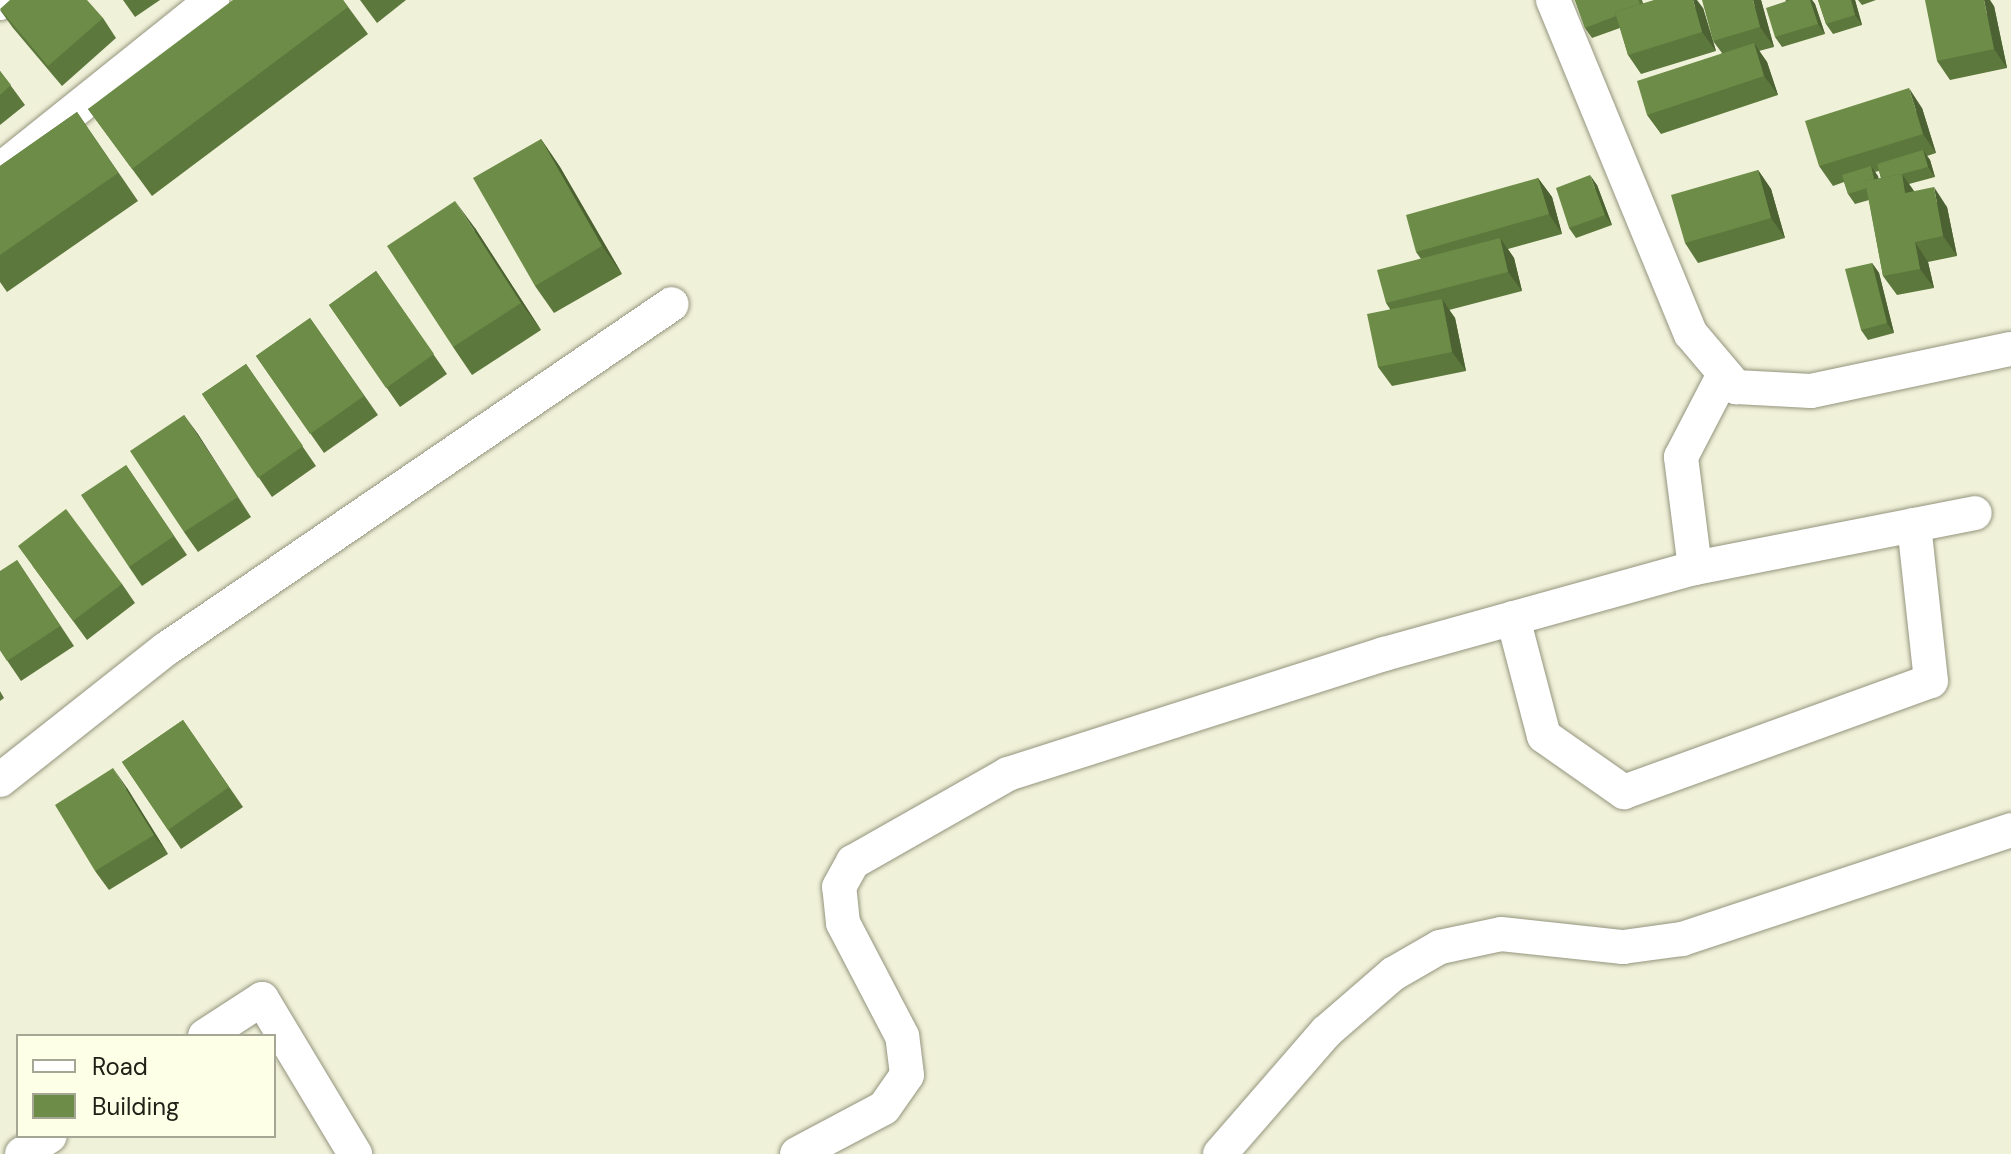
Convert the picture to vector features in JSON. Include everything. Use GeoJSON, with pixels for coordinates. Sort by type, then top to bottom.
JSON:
{"type":"FeatureCollection","features":[{"type":"Feature","properties":{"kind":"street"},"geometry":{"type":"LineString","coordinates":[[0,170],[212,0]]}},
{"type":"Feature","properties":{"kind":"street"},"geometry":{"type":"LineString","coordinates":[[1553,0],[1691,334],[1723,376],[1736,387],[1767,393],[1811,391],[2011,349]]}},
{"type":"Feature","properties":{"kind":"street"},"geometry":{"type":"LineString","coordinates":[[0,780],[166,649],[672,304]]}},
{"type":"Feature","properties":{"kind":"street"},"geometry":{"type":"LineString","coordinates":[[1695,568],[1681,457],[1723,376]]}},
{"type":"Feature","properties":{"kind":"street"},"geometry":{"type":"LineString","coordinates":[[797,1154],[884,1108],[907,1075],[902,1036],[838,905],[853,862],[1008,774],[1513,618],[1695,568],[1975,513]]}},
{"type":"Feature","properties":{"kind":"street"},"geometry":{"type":"LineString","coordinates":[[1513,618],[1544,736],[1624,792],[1931,681],[1914,525]]}},
{"type":"Feature","properties":{"kind":"street"},"geometry":{"type":"LineString","coordinates":[[1220,1154],[1326,1032],[1393,974],[1440,947],[1501,934],[1623,947],[1682,939],[2011,830]]}},
{"type":"Feature","properties":{"kind":"street"},"geometry":{"type":"LineString","coordinates":[[208,1034],[262,999],[355,1154]]}},
{"type":"Feature","properties":{"kind":"building"},"geometry":{"type":"Polygon","coordinates":[[[10,0],[87,0],[103,18],[48,66],[0,9],[10,0]]]}},
{"type":"Feature","properties":{"kind":"building"},"geometry":{"type":"Polygon","coordinates":[[[233,0],[343,0],[348,7],[132,169],[88,109],[233,0]]]}},
{"type":"Feature","properties":{"kind":"building"},"geometry":{"type":"Polygon","coordinates":[[[1575,0],[1638,0],[1640,4],[1615,12],[1616,16],[1585,28],[1575,0]]]}},
{"type":"Feature","properties":{"kind":"building"},"geometry":{"type":"Polygon","coordinates":[[[1654,0],[1693,0],[1702,32],[1628,55],[1615,12],[1654,0]]]}},
{"type":"Feature","properties":{"kind":"building"},"geometry":{"type":"Polygon","coordinates":[[[1702,0],[1753,0],[1760,27],[1713,41],[1702,0]]]}},
{"type":"Feature","properties":{"kind":"building"},"geometry":{"type":"Polygon","coordinates":[[[1790,0],[1810,0],[1818,24],[1775,37],[1766,8],[1790,0]]]}},
{"type":"Feature","properties":{"kind":"building"},"geometry":{"type":"Polygon","coordinates":[[[1818,0],[1851,0],[1855,15],[1826,24],[1818,0]]]}},
{"type":"Feature","properties":{"kind":"building"},"geometry":{"type":"Polygon","coordinates":[[[1925,0],[1984,0],[1994,49],[1937,61],[1925,0]]]}},
{"type":"Feature","properties":{"kind":"building"},"geometry":{"type":"Polygon","coordinates":[[[1754,43],[1764,76],[1647,115],[1637,81],[1754,43]]]}},
{"type":"Feature","properties":{"kind":"building"},"geometry":{"type":"Polygon","coordinates":[[[0,71],[11,85],[0,95],[0,71]]]}},
{"type":"Feature","properties":{"kind":"building"},"geometry":{"type":"Polygon","coordinates":[[[1909,88],[1923,134],[1819,166],[1805,121],[1909,88]]]}},
{"type":"Feature","properties":{"kind":"building"},"geometry":{"type":"Polygon","coordinates":[[[77,112],[118,173],[0,255],[0,166],[77,112]]]}},
{"type":"Feature","properties":{"kind":"building"},"geometry":{"type":"Polygon","coordinates":[[[541,139],[602,246],[535,286],[473,178],[541,139]]]}},
{"type":"Feature","properties":{"kind":"building"},"geometry":{"type":"Polygon","coordinates":[[[1923,150],[1928,167],[1881,178],[1877,164],[1923,150]]]}},
{"type":"Feature","properties":{"kind":"building"},"geometry":{"type":"Polygon","coordinates":[[[1871,166],[1874,179],[1865,181],[1867,188],[1848,194],[1842,175],[1871,166]]]}},
{"type":"Feature","properties":{"kind":"building"},"geometry":{"type":"Polygon","coordinates":[[[1758,170],[1771,218],[1685,243],[1671,195],[1758,170]]]}},
{"type":"Feature","properties":{"kind":"building"},"geometry":{"type":"Polygon","coordinates":[[[1902,174],[1905,193],[1934,187],[1943,236],[1915,242],[1920,269],[1883,276],[1865,181],[1902,174]]]}},
{"type":"Feature","properties":{"kind":"building"},"geometry":{"type":"Polygon","coordinates":[[[1590,175],[1605,215],[1569,228],[1556,188],[1590,175]]]}},
{"type":"Feature","properties":{"kind":"building"},"geometry":{"type":"Polygon","coordinates":[[[1538,178],[1549,214],[1416,252],[1406,215],[1538,178]]]}},
{"type":"Feature","properties":{"kind":"building"},"geometry":{"type":"Polygon","coordinates":[[[455,201],[521,303],[453,347],[387,246],[455,201]]]}},
{"type":"Feature","properties":{"kind":"building"},"geometry":{"type":"Polygon","coordinates":[[[1500,238],[1508,272],[1386,303],[1377,270],[1500,238]]]}},
{"type":"Feature","properties":{"kind":"building"},"geometry":{"type":"Polygon","coordinates":[[[1872,263],[1887,323],[1861,330],[1845,269],[1872,263]]]}},
{"type":"Feature","properties":{"kind":"building"},"geometry":{"type":"Polygon","coordinates":[[[376,271],[434,354],[386,388],[329,305],[376,271]]]}},
{"type":"Feature","properties":{"kind":"building"},"geometry":{"type":"Polygon","coordinates":[[[1442,299],[1452,352],[1378,367],[1367,314],[1442,299]]]}},
{"type":"Feature","properties":{"kind":"building"},"geometry":{"type":"Polygon","coordinates":[[[310,318],[364,396],[310,434],[256,356],[310,318]]]}},
{"type":"Feature","properties":{"kind":"building"},"geometry":{"type":"Polygon","coordinates":[[[246,364],[303,446],[258,478],[202,394],[246,364]]]}},
{"type":"Feature","properties":{"kind":"building"},"geometry":{"type":"Polygon","coordinates":[[[184,415],[238,497],[184,532],[130,451],[184,415]]]}},
{"type":"Feature","properties":{"kind":"building"},"geometry":{"type":"Polygon","coordinates":[[[126,465],[174,536],[129,567],[81,495],[126,465]]]}},
{"type":"Feature","properties":{"kind":"building"},"geometry":{"type":"Polygon","coordinates":[[[66,509],[122,584],[73,621],[18,546],[66,509]]]}},
{"type":"Feature","properties":{"kind":"building"},"geometry":{"type":"Polygon","coordinates":[[[17,560],[60,626],[7,661],[0,650],[0,571],[17,560]]]}},
{"type":"Feature","properties":{"kind":"building"},"geometry":{"type":"Polygon","coordinates":[[[183,720],[229,787],[168,830],[122,762],[183,720]]]}},
{"type":"Feature","properties":{"kind":"building"},"geometry":{"type":"Polygon","coordinates":[[[113,768],[154,835],[95,871],[55,805],[113,768]]]}}]}
